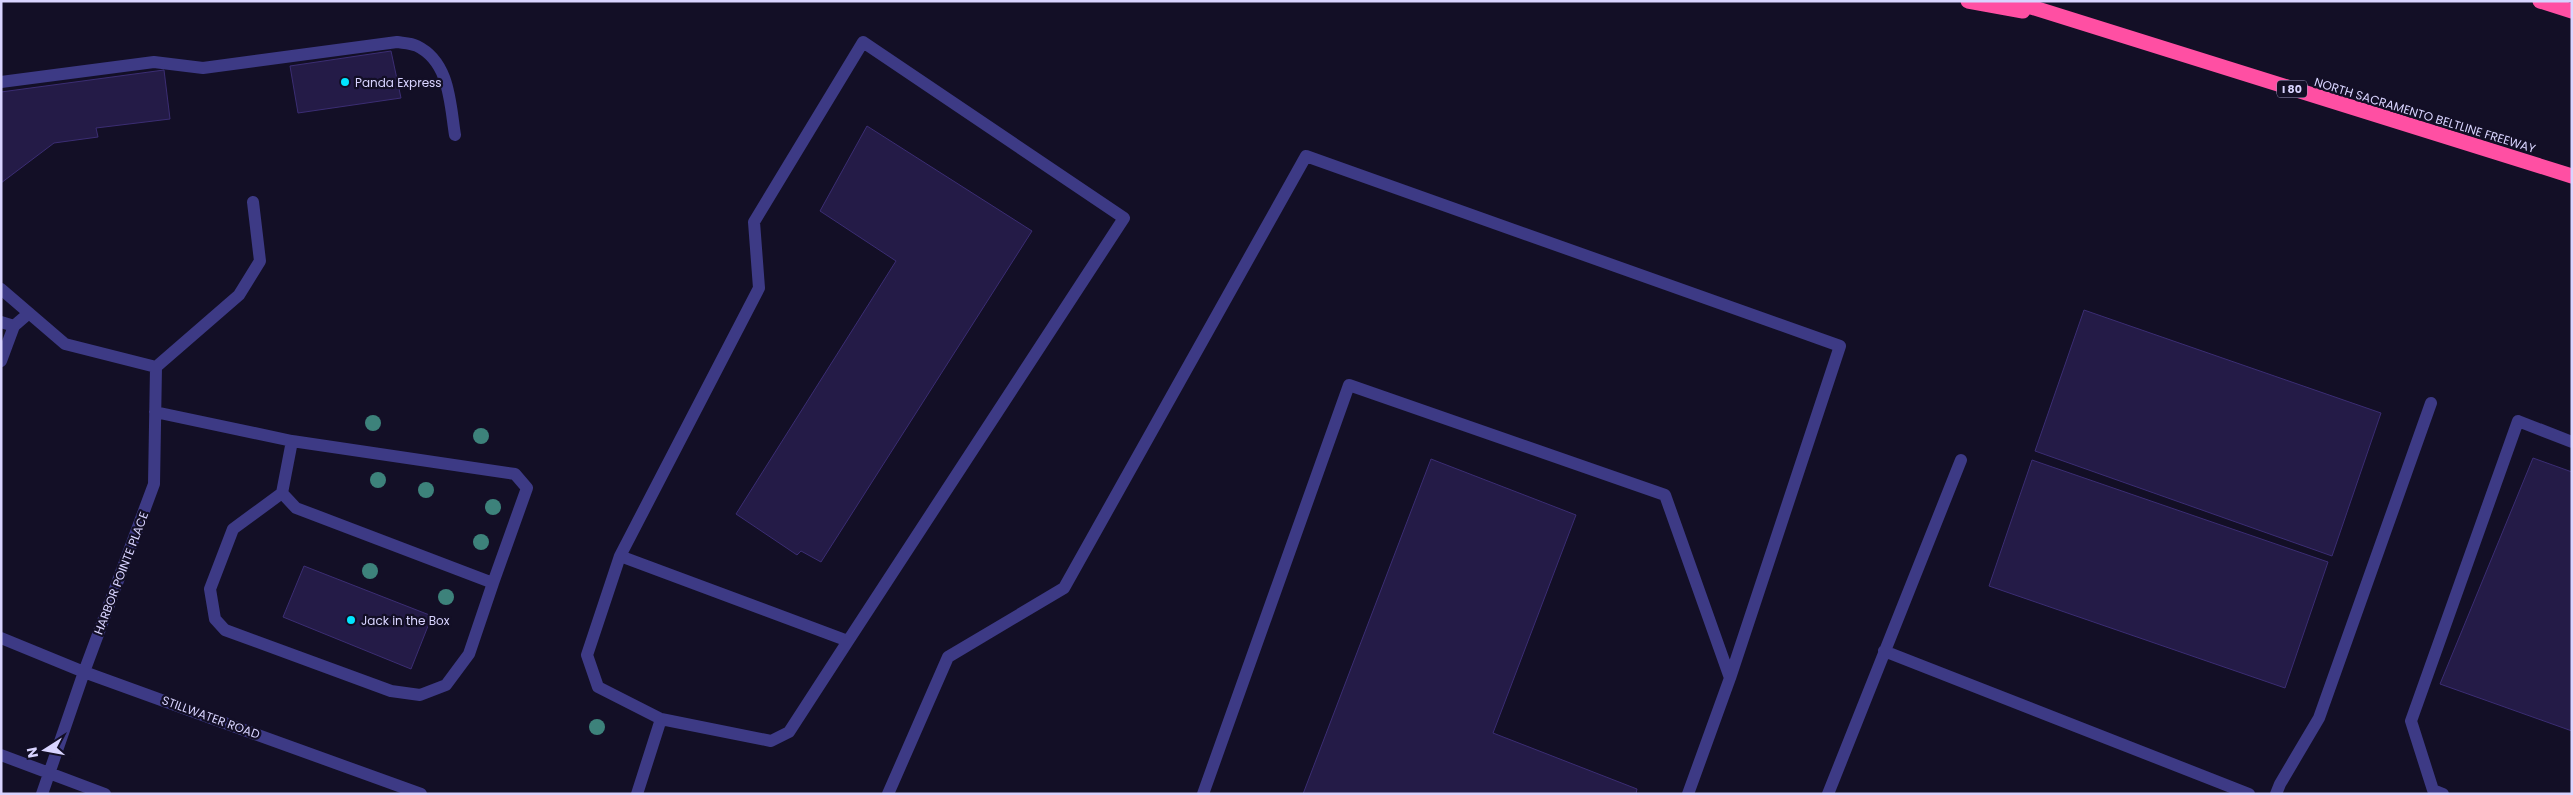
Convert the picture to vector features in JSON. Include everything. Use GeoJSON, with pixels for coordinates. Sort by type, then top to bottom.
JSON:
{"type":"FeatureCollection","features":[{"type":"Feature","properties":{"kind":"highway"},"geometry":{"type":"LineString","coordinates":[[1968,1],[2070,20]]}},
{"type":"Feature","properties":{"kind":"highway","name":"NORTH SACRAMENTO BELTLINE FREEWAY"},"geometry":{"type":"LineString","coordinates":[[2012,1],[2572,176]]}},
{"type":"Feature","properties":{"kind":"highway"},"geometry":{"type":"LineString","coordinates":[[2540,1],[2572,11]]}},
{"type":"Feature","properties":{"kind":"street"},"geometry":{"type":"LineString","coordinates":[[1,82],[154,62],[204,68],[397,42],[416,45],[430,56],[442,71],[449,93],[455,135]]}},
{"type":"Feature","properties":{"kind":"street"},"geometry":{"type":"LineString","coordinates":[[863,42],[1124,218],[789,732],[771,741],[661,720],[598,687],[587,655],[620,556],[759,288],[754,222],[863,42]]}},
{"type":"Feature","properties":{"kind":"street"},"geometry":{"type":"LineString","coordinates":[[888,794],[948,657],[1064,588],[1306,156],[1840,346],[1730,678],[1688,794]]}},
{"type":"Feature","properties":{"kind":"street"},"geometry":{"type":"LineString","coordinates":[[1,289],[66,344],[156,367],[239,295],[260,261],[253,202]]}},
{"type":"Feature","properties":{"kind":"street"},"geometry":{"type":"LineString","coordinates":[[1,361],[14,326],[29,313]]}},
{"type":"Feature","properties":{"kind":"street"},"geometry":{"type":"LineString","coordinates":[[1,322],[14,326]]}},
{"type":"Feature","properties":{"kind":"street","name":"HARBOR POINTE PLACE"},"geometry":{"type":"LineString","coordinates":[[42,794],[84,672],[154,484],[156,367]]}},
{"type":"Feature","properties":{"kind":"street"},"geometry":{"type":"LineString","coordinates":[[1203,794],[1350,385],[1665,495],[1730,678]]}},
{"type":"Feature","properties":{"kind":"street"},"geometry":{"type":"LineString","coordinates":[[2276,794],[2319,718],[2431,403]]}},
{"type":"Feature","properties":{"kind":"street"},"geometry":{"type":"LineString","coordinates":[[155,412],[292,441],[515,474],[527,488],[469,654],[446,685],[420,695],[391,691],[225,630],[215,619],[210,589],[233,530],[282,493],[292,441]]}},
{"type":"Feature","properties":{"kind":"street"},"geometry":{"type":"LineString","coordinates":[[2443,794],[2433,790],[2411,721],[2518,421],[2572,442]]}},
{"type":"Feature","properties":{"kind":"street"},"geometry":{"type":"LineString","coordinates":[[1828,794],[1961,460]]}},
{"type":"Feature","properties":{"kind":"street"},"geometry":{"type":"LineString","coordinates":[[282,493],[296,508],[493,583]]}},
{"type":"Feature","properties":{"kind":"street"},"geometry":{"type":"LineString","coordinates":[[620,556],[848,641]]}},
{"type":"Feature","properties":{"kind":"street","name":"STILLWATER ROAD"},"geometry":{"type":"LineString","coordinates":[[1,638],[84,672],[421,794]]}},
{"type":"Feature","properties":{"kind":"street"},"geometry":{"type":"LineString","coordinates":[[1884,651],[2249,794]]}},
{"type":"Feature","properties":{"kind":"street"},"geometry":{"type":"LineString","coordinates":[[637,794],[661,720]]}},
{"type":"Feature","properties":{"kind":"street"},"geometry":{"type":"LineString","coordinates":[[1,756],[105,794]]}},
{"type":"Feature","properties":{"kind":"building","name":"Panda Express"},"geometry":{"type":"Polygon","coordinates":[[[391,51],[401,98],[298,113],[290,66],[391,51]]]}},
{"type":"Feature","properties":{"kind":"building"},"geometry":{"type":"Polygon","coordinates":[[[164,70],[170,119],[96,128],[98,137],[54,143],[1,183],[1,92],[164,70]]]}},
{"type":"Feature","properties":{"kind":"building"},"geometry":{"type":"Polygon","coordinates":[[[867,126],[1032,231],[821,562],[801,551],[797,555],[736,514],[896,261],[820,211],[867,126]]]}},
{"type":"Feature","properties":{"kind":"building"},"geometry":{"type":"Polygon","coordinates":[[[2084,310],[2381,413],[2332,556],[2035,451],[2084,310]]]}},
{"type":"Feature","properties":{"kind":"building"},"geometry":{"type":"Polygon","coordinates":[[[2533,458],[2572,472],[2572,731],[2440,684],[2533,458]]]}},
{"type":"Feature","properties":{"kind":"building"},"geometry":{"type":"Polygon","coordinates":[[[1431,459],[1576,515],[1493,733],[1637,789],[1636,794],[1303,794],[1431,459]]]}},
{"type":"Feature","properties":{"kind":"building"},"geometry":{"type":"Polygon","coordinates":[[[2032,460],[2328,562],[2285,688],[1989,586],[2032,460]]]}},
{"type":"Feature","properties":{"kind":"building"},"geometry":{"type":"Polygon","coordinates":[[[304,566],[432,616],[411,669],[283,617],[304,566]]]}},
{"type":"Feature","properties":{"kind":"place","name":"Panda Express"},"geometry":{"type":"Point","coordinates":[345,82]}},
{"type":"Feature","properties":{"kind":"place","name":"Jack in the Box"},"geometry":{"type":"Point","coordinates":[351,620]}}]}
